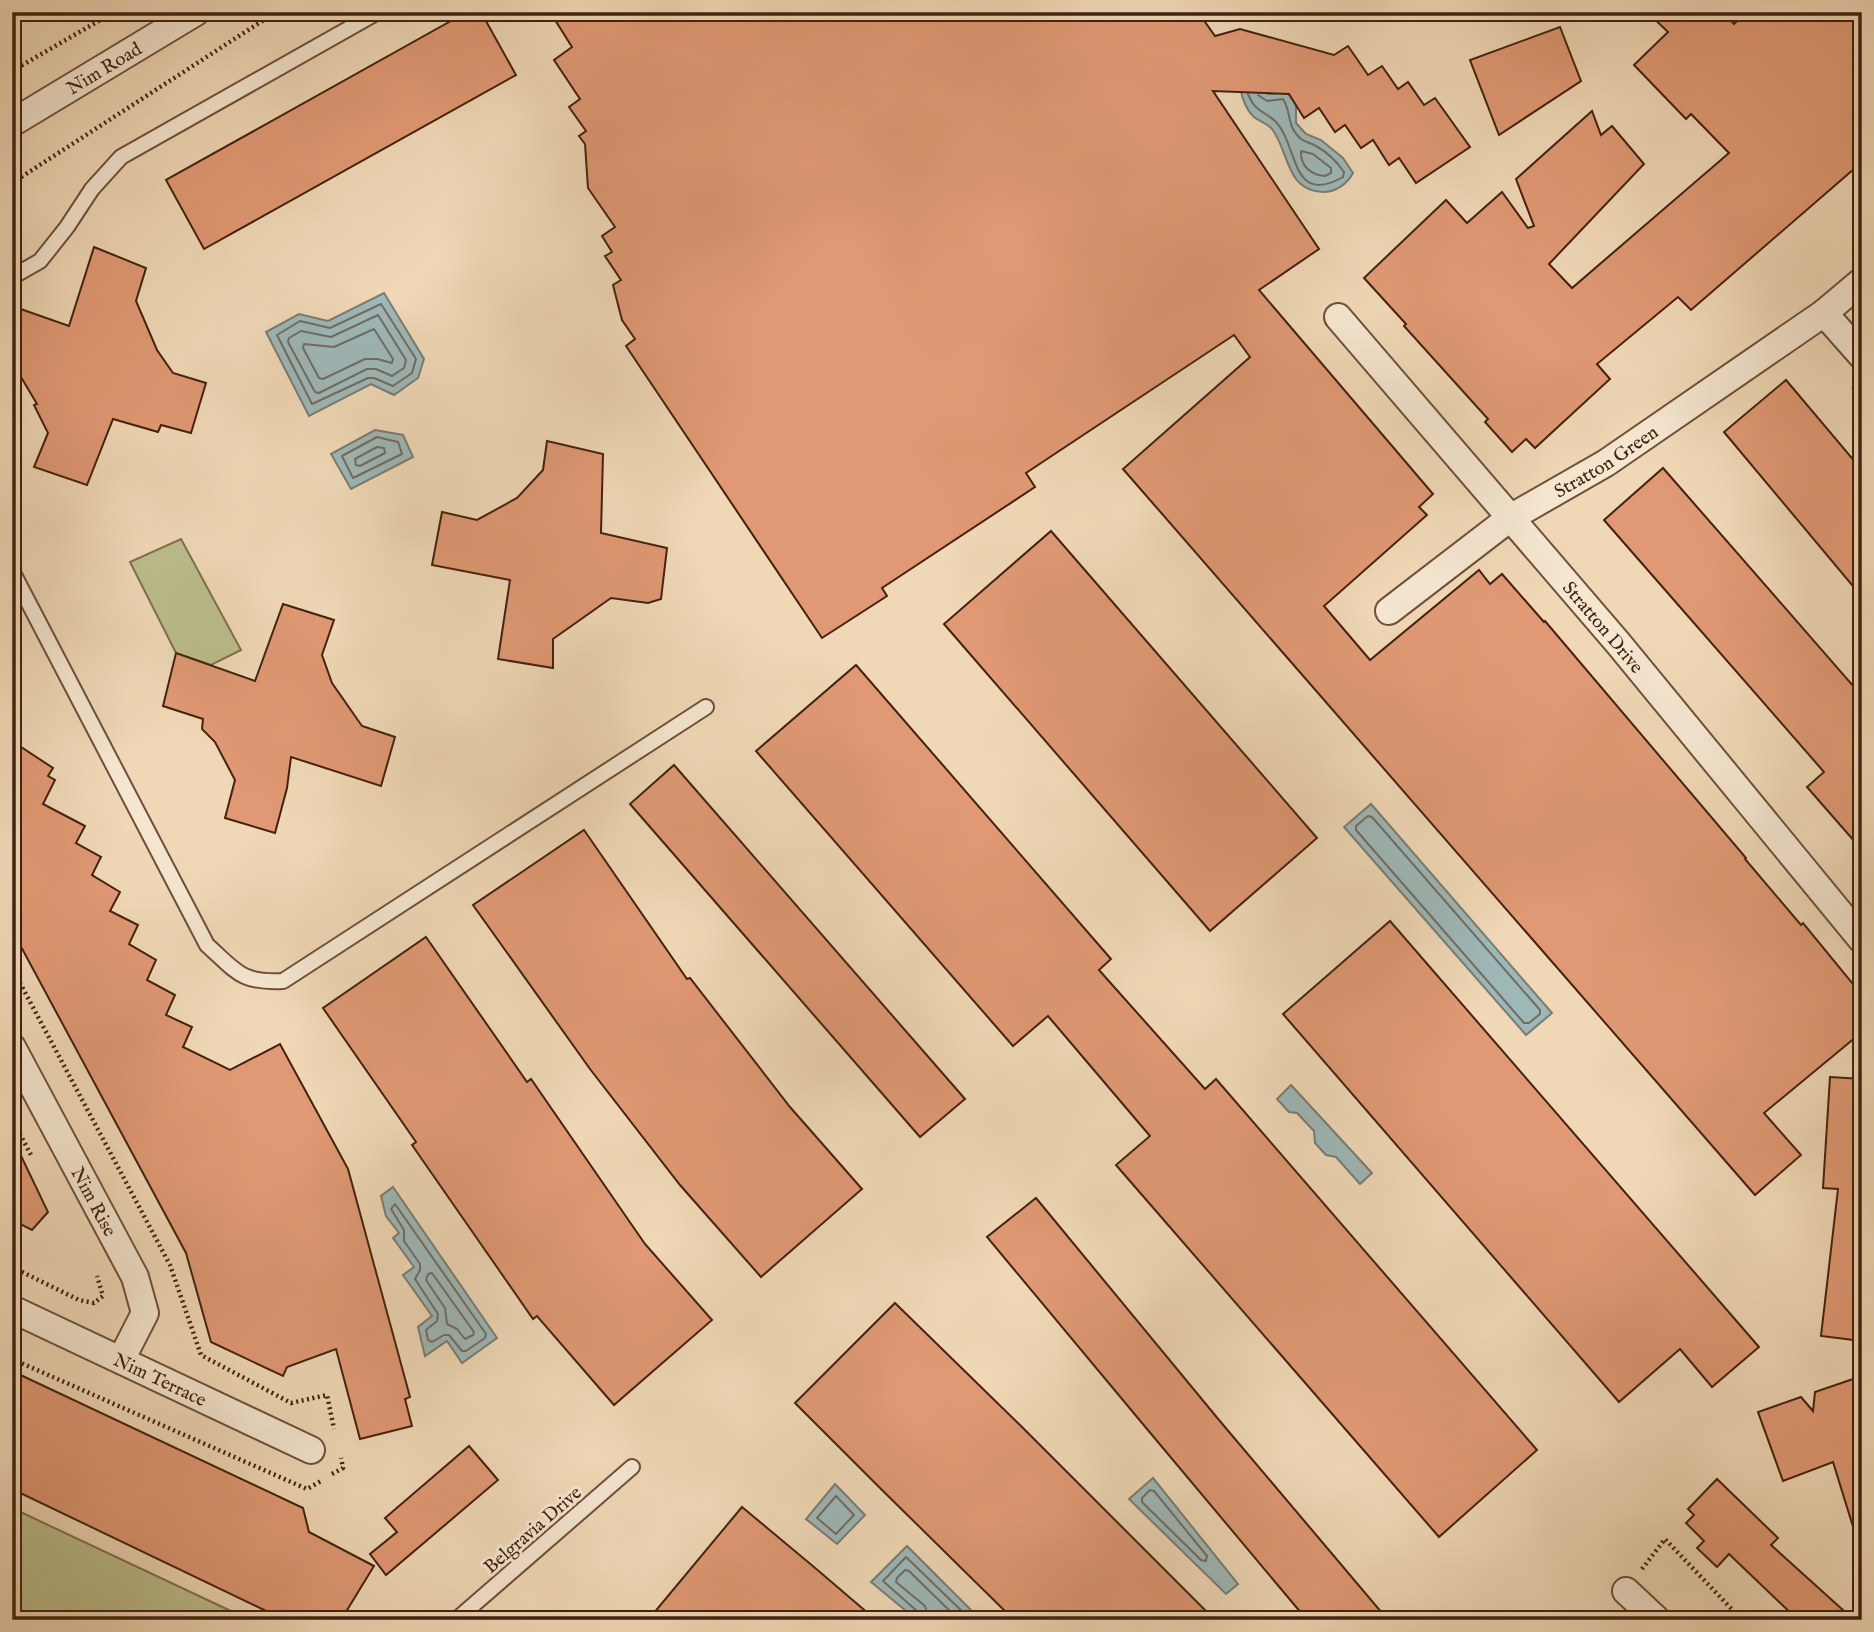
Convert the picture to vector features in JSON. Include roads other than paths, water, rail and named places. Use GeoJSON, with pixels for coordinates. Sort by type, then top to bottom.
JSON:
{"type":"FeatureCollection","features":[{"type":"Feature","properties":{"kind":"street","name":"Nim Road"},"geometry":{"type":"LineString","coordinates":[[12,123],[196,12]]}},
{"type":"Feature","properties":{"kind":"street","name":"Stratton Green"},"geometry":{"type":"LineString","coordinates":[[1390,611],[1510,518],[1606,463],[1824,313],[1862,281]]}},
{"type":"Feature","properties":{"kind":"street"},"geometry":{"type":"LineString","coordinates":[[1824,313],[1862,356]]}},
{"type":"Feature","properties":{"kind":"street","name":"Stratton Drive"},"geometry":{"type":"LineString","coordinates":[[1338,317],[1618,643],[1862,940]]}},
{"type":"Feature","properties":{"kind":"street","name":"Nim Rise"},"geometry":{"type":"LineString","coordinates":[[12,1047],[135,1277],[145,1313],[121,1360]]}},
{"type":"Feature","properties":{"kind":"street","name":"Nim Terrace"},"geometry":{"type":"LineString","coordinates":[[12,1309],[311,1450]]}},
{"type":"Feature","properties":{"kind":"street"},"geometry":{"type":"LineString","coordinates":[[1626,1591],[1657,1620]]}},
{"type":"Feature","properties":{"kind":"lane"},"geometry":{"type":"LineString","coordinates":[[12,277],[40,261],[92,189],[121,157],[378,12]]}},
{"type":"Feature","properties":{"kind":"lane"},"geometry":{"type":"LineString","coordinates":[[12,571],[207,945],[241,976],[260,982],[283,981],[706,707]]}},
{"type":"Feature","properties":{"kind":"lane","name":"Belgravia Drive"},"geometry":{"type":"LineString","coordinates":[[456,1620],[632,1468]]}},
{"type":"Feature","properties":{"kind":"water"},"geometry":{"type":"Polygon","coordinates":[[[1237,72],[1268,94],[1274,94],[1284,88],[1296,105],[1296,123],[1306,134],[1321,140],[1343,158],[1353,173],[1348,181],[1328,192],[1311,190],[1302,185],[1290,169],[1272,129],[1254,117],[1247,107],[1237,72]]]}},
{"type":"Feature","properties":{"kind":"water"},"geometry":{"type":"Polygon","coordinates":[[[384,293],[424,359],[418,378],[394,395],[371,384],[309,416],[266,332],[299,314],[328,321],[384,293]]]}},
{"type":"Feature","properties":{"kind":"water"},"geometry":{"type":"Polygon","coordinates":[[[375,430],[403,435],[413,457],[351,489],[331,454],[375,430]]]}},
{"type":"Feature","properties":{"kind":"water"},"geometry":{"type":"Polygon","coordinates":[[[1371,804],[1552,1013],[1526,1035],[1344,827],[1371,804]]]}},
{"type":"Feature","properties":{"kind":"water"},"geometry":{"type":"Polygon","coordinates":[[[1291,1085],[1372,1173],[1360,1184],[1336,1157],[1326,1155],[1315,1143],[1314,1131],[1297,1113],[1289,1112],[1277,1099],[1291,1085]]]}},
{"type":"Feature","properties":{"kind":"water"},"geometry":{"type":"Polygon","coordinates":[[[393,1187],[497,1338],[462,1363],[447,1341],[425,1356],[418,1327],[432,1316],[403,1275],[414,1267],[393,1238],[399,1233],[386,1216],[381,1196],[393,1187]]]}},
{"type":"Feature","properties":{"kind":"water"},"geometry":{"type":"Polygon","coordinates":[[[1153,1478],[1238,1584],[1226,1594],[1129,1499],[1153,1478]]]}},
{"type":"Feature","properties":{"kind":"water"},"geometry":{"type":"Polygon","coordinates":[[[835,1484],[865,1515],[837,1544],[806,1519],[835,1484]]]}},
{"type":"Feature","properties":{"kind":"water"},"geometry":{"type":"Polygon","coordinates":[[[907,1546],[981,1620],[917,1620],[871,1582],[907,1546]]]}}]}
